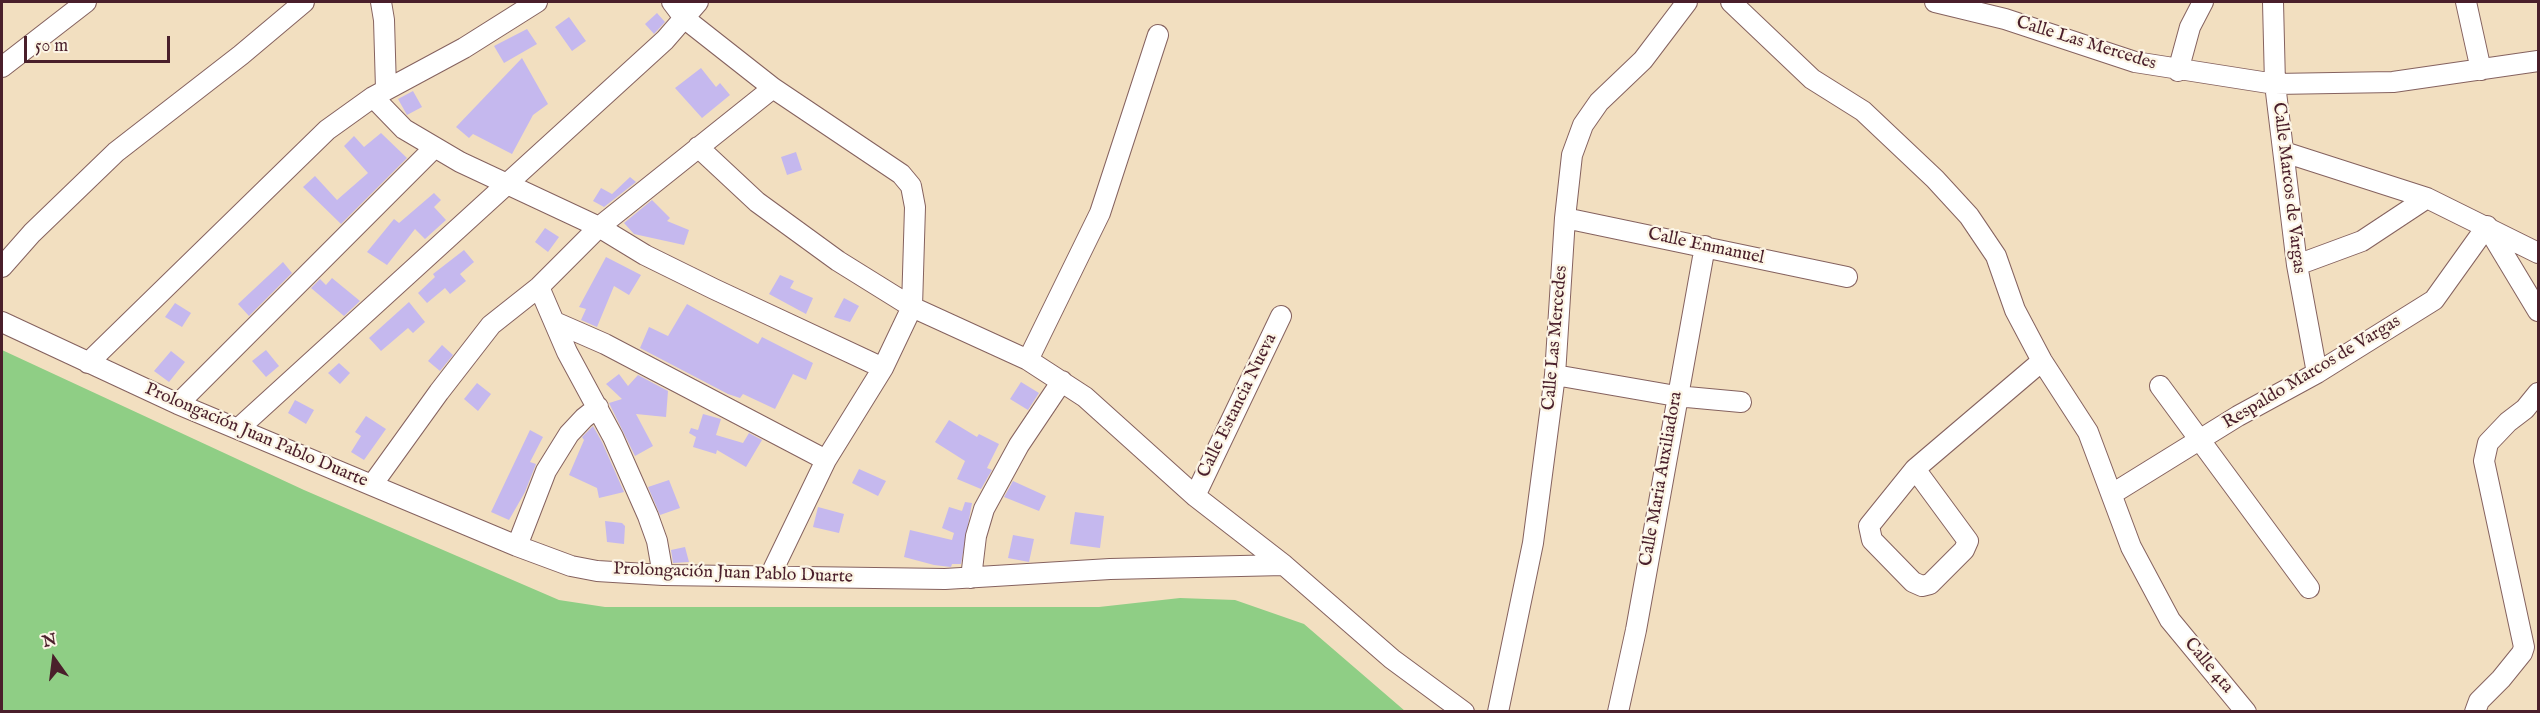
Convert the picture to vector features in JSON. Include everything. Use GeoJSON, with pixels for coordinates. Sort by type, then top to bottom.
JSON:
{"type":"FeatureCollection","features":[{"type":"Feature","properties":{"kind":"street"},"geometry":{"type":"LineString","coordinates":[[2,267],[32,233],[116,152],[241,55],[304,2]]}},
{"type":"Feature","properties":{"kind":"street"},"geometry":{"type":"LineString","coordinates":[[381,2],[384,20],[379,93],[404,129],[434,148],[507,185],[599,227],[645,255],[883,368]]}},
{"type":"Feature","properties":{"kind":"street"},"geometry":{"type":"LineString","coordinates":[[88,363],[327,130],[379,93],[464,48],[537,2]]}},
{"type":"Feature","properties":{"kind":"street"},"geometry":{"type":"LineString","coordinates":[[672,2],[684,18],[773,88],[907,179],[915,207],[912,307],[883,368],[826,460],[770,576]]}},
{"type":"Feature","properties":{"kind":"street"},"geometry":{"type":"LineString","coordinates":[[238,429],[665,40],[698,2]]}},
{"type":"Feature","properties":{"kind":"street","name":"Calle Las Mercedes"},"geometry":{"type":"LineString","coordinates":[[1498,711],[1533,543],[1554,375],[1565,218],[1572,155],[1583,125],[1599,102],[1643,60],[1687,2]]}},
{"type":"Feature","properties":{"kind":"street","name":"Calle 4ta"},"geometry":{"type":"LineString","coordinates":[[1731,2],[1812,79],[1863,111],[1935,178],[1969,216],[1996,256],[2015,310],[2042,361],[2088,432],[2131,547],[2170,620],[2246,711]]}},
{"type":"Feature","properties":{"kind":"street","name":"Calle Las Mercedes"},"geometry":{"type":"LineString","coordinates":[[1935,2],[2006,10],[2135,62],[2178,71],[2275,84],[2393,82],[2538,61]]}},
{"type":"Feature","properties":{"kind":"street"},"geometry":{"type":"LineString","coordinates":[[2178,71],[2190,27],[2203,2]]}},
{"type":"Feature","properties":{"kind":"street","name":"Calle Marcos de Vargas"},"geometry":{"type":"LineString","coordinates":[[2273,2],[2275,84],[2298,265],[2317,373]]}},
{"type":"Feature","properties":{"kind":"street"},"geometry":{"type":"LineString","coordinates":[[2466,2],[2481,70]]}},
{"type":"Feature","properties":{"kind":"street"},"geometry":{"type":"LineString","coordinates":[[4,59],[76,5]]}},
{"type":"Feature","properties":{"kind":"street"},"geometry":{"type":"LineString","coordinates":[[1028,360],[1100,213],[1158,35]]}},
{"type":"Feature","properties":{"kind":"street"},"geometry":{"type":"LineString","coordinates":[[372,485],[476,342],[491,325],[539,287],[599,227],[773,88]]}},
{"type":"Feature","properties":{"kind":"street"},"geometry":{"type":"LineString","coordinates":[[698,147],[757,202],[838,261],[912,307],[1028,360],[1085,397],[1195,496],[1284,565],[1392,659],[1464,711]]}},
{"type":"Feature","properties":{"kind":"street"},"geometry":{"type":"LineString","coordinates":[[178,404],[434,148]]}},
{"type":"Feature","properties":{"kind":"street"},"geometry":{"type":"LineString","coordinates":[[2284,152],[2427,198],[2538,253]]}},
{"type":"Feature","properties":{"kind":"street"},"geometry":{"type":"LineString","coordinates":[[2298,265],[2362,241],[2427,198]]}},
{"type":"Feature","properties":{"kind":"street","name":"Calle Enmanuel"},"geometry":{"type":"LineString","coordinates":[[1565,218],[1847,277]]}},
{"type":"Feature","properties":{"kind":"street"},"geometry":{"type":"LineString","coordinates":[[2487,226],[2538,311]]}},
{"type":"Feature","properties":{"kind":"street","name":"Respaldo Marcos de Vargas"},"geometry":{"type":"LineString","coordinates":[[2112,494],[2198,441],[2317,373],[2434,300],[2487,226]]}},
{"type":"Feature","properties":{"kind":"street","name":"Calle Maria Auxiliadora"},"geometry":{"type":"LineString","coordinates":[[1618,711],[1636,630],[1676,396],[1705,246]]}},
{"type":"Feature","properties":{"kind":"street"},"geometry":{"type":"LineString","coordinates":[[539,287],[557,323],[567,352],[598,407],[648,516],[657,541],[663,574]]}},
{"type":"Feature","properties":{"kind":"street","name":"Calle Estancia Nueva"},"geometry":{"type":"LineString","coordinates":[[1195,496],[1281,316]]}},
{"type":"Feature","properties":{"kind":"street","name":"Prolongación Juan Pablo Duarte"},"geometry":{"type":"LineString","coordinates":[[2,322],[178,404],[516,546],[571,566],[597,571],[971,578],[1110,569],[1284,565]]}},
{"type":"Feature","properties":{"kind":"street"},"geometry":{"type":"LineString","coordinates":[[557,323],[615,349],[826,460]]}},
{"type":"Feature","properties":{"kind":"street"},"geometry":{"type":"LineString","coordinates":[[1915,469],[1968,541],[1964,550],[1930,584],[1922,586],[1913,582],[1872,540],[1869,526],[1915,469],[2042,361]]}},
{"type":"Feature","properties":{"kind":"street"},"geometry":{"type":"LineString","coordinates":[[1554,375],[1676,396],[1741,402]]}},
{"type":"Feature","properties":{"kind":"street"},"geometry":{"type":"LineString","coordinates":[[971,578],[976,536],[984,509],[1019,445],[1062,381]]}},
{"type":"Feature","properties":{"kind":"street"},"geometry":{"type":"LineString","coordinates":[[2160,386],[2198,441],[2309,588]]}},
{"type":"Feature","properties":{"kind":"street"},"geometry":{"type":"LineString","coordinates":[[2475,711],[2479,701],[2501,679],[2522,653],[2524,647],[2484,461],[2488,443],[2525,409],[2538,393]]}},
{"type":"Feature","properties":{"kind":"street"},"geometry":{"type":"LineString","coordinates":[[516,546],[546,471],[569,434],[598,407]]}},
{"type":"Feature","properties":{"kind":"green space"},"geometry":{"type":"Polygon","coordinates":[[[2,350],[304,490],[559,600],[605,607],[1099,607],[1180,598],[1235,600],[1304,624],[1405,711],[2,711],[2,350]]]}},
{"type":"Feature","properties":{"kind":"building"},"geometry":{"type":"Polygon","coordinates":[[[657,13],[665,22],[654,34],[645,24],[657,13]]]}},
{"type":"Feature","properties":{"kind":"building"},"geometry":{"type":"Polygon","coordinates":[[[569,17],[586,41],[572,51],[555,27],[569,17]]]}},
{"type":"Feature","properties":{"kind":"building"},"geometry":{"type":"Polygon","coordinates":[[[527,29],[537,44],[504,63],[494,46],[527,29]]]}},
{"type":"Feature","properties":{"kind":"building"},"geometry":{"type":"Polygon","coordinates":[[[522,58],[548,104],[533,115],[512,154],[473,134],[469,138],[456,127],[522,58]]]}},
{"type":"Feature","properties":{"kind":"building"},"geometry":{"type":"Polygon","coordinates":[[[701,68],[716,87],[720,83],[730,95],[702,118],[675,88],[701,68]]]}},
{"type":"Feature","properties":{"kind":"building"},"geometry":{"type":"Polygon","coordinates":[[[413,91],[422,107],[407,115],[398,99],[413,91]]]}},
{"type":"Feature","properties":{"kind":"building"},"geometry":{"type":"Polygon","coordinates":[[[381,133],[407,158],[341,224],[303,187],[315,176],[337,200],[368,173],[344,146],[354,136],[364,147],[381,133]]]}},
{"type":"Feature","properties":{"kind":"building"},"geometry":{"type":"Polygon","coordinates":[[[796,152],[802,170],[787,175],[781,157],[796,152]]]}},
{"type":"Feature","properties":{"kind":"building"},"geometry":{"type":"Polygon","coordinates":[[[630,177],[636,182],[604,207],[593,201],[601,188],[612,194],[630,177]]]}},
{"type":"Feature","properties":{"kind":"building"},"geometry":{"type":"Polygon","coordinates":[[[434,193],[441,200],[434,207],[446,220],[425,239],[415,229],[387,265],[367,252],[394,219],[399,223],[434,193]]]}},
{"type":"Feature","properties":{"kind":"building"},"geometry":{"type":"Polygon","coordinates":[[[652,200],[670,218],[667,221],[689,230],[684,245],[634,234],[624,223],[652,200]]]}},
{"type":"Feature","properties":{"kind":"building"},"geometry":{"type":"Polygon","coordinates":[[[545,228],[559,237],[548,252],[535,242],[545,228]]]}},
{"type":"Feature","properties":{"kind":"building"},"geometry":{"type":"Polygon","coordinates":[[[464,250],[474,262],[460,274],[466,281],[450,294],[445,288],[427,303],[418,293],[435,277],[433,274],[464,250]]]}},
{"type":"Feature","properties":{"kind":"building"},"geometry":{"type":"Polygon","coordinates":[[[606,257],[641,275],[629,295],[614,286],[597,327],[581,320],[586,309],[579,307],[606,257]]]}},
{"type":"Feature","properties":{"kind":"building"},"geometry":{"type":"Polygon","coordinates":[[[283,262],[292,273],[249,316],[238,304],[283,262]]]}},
{"type":"Feature","properties":{"kind":"building"},"geometry":{"type":"Polygon","coordinates":[[[780,275],[794,281],[790,288],[813,298],[806,314],[769,294],[780,275]]]}},
{"type":"Feature","properties":{"kind":"building"},"geometry":{"type":"Polygon","coordinates":[[[332,278],[360,301],[344,316],[311,288],[320,279],[326,285],[332,278]]]}},
{"type":"Feature","properties":{"kind":"building"},"geometry":{"type":"Polygon","coordinates":[[[844,298],[859,306],[850,322],[834,317],[844,298]]]}},
{"type":"Feature","properties":{"kind":"building"},"geometry":{"type":"Polygon","coordinates":[[[409,302],[425,322],[413,333],[408,328],[381,351],[369,338],[409,302]]]}},
{"type":"Feature","properties":{"kind":"building"},"geometry":{"type":"Polygon","coordinates":[[[175,303],[191,313],[182,327],[165,317],[175,303]]]}},
{"type":"Feature","properties":{"kind":"building"},"geometry":{"type":"Polygon","coordinates":[[[687,304],[758,344],[762,337],[813,363],[806,380],[793,374],[775,409],[743,394],[740,398],[728,394],[640,348],[649,327],[668,336],[687,304]]]}},
{"type":"Feature","properties":{"kind":"building"},"geometry":{"type":"Polygon","coordinates":[[[442,345],[453,355],[440,371],[428,361],[442,345]]]}},
{"type":"Feature","properties":{"kind":"building"},"geometry":{"type":"Polygon","coordinates":[[[266,350],[279,366],[266,377],[252,361],[266,350]]]}},
{"type":"Feature","properties":{"kind":"building"},"geometry":{"type":"Polygon","coordinates":[[[171,351],[185,362],[169,382],[154,371],[171,351]]]}},
{"type":"Feature","properties":{"kind":"building"},"geometry":{"type":"Polygon","coordinates":[[[339,363],[350,373],[340,384],[328,373],[339,363]]]}},
{"type":"Feature","properties":{"kind":"building"},"geometry":{"type":"Polygon","coordinates":[[[619,374],[628,386],[638,375],[668,391],[666,417],[636,414],[653,446],[635,456],[609,403],[622,399],[606,384],[619,374]]]}},
{"type":"Feature","properties":{"kind":"building"},"geometry":{"type":"Polygon","coordinates":[[[1021,382],[1039,393],[1028,410],[1010,399],[1021,382]]]}},
{"type":"Feature","properties":{"kind":"building"},"geometry":{"type":"Polygon","coordinates":[[[477,383],[491,394],[478,411],[464,399],[477,383]]]}},
{"type":"Feature","properties":{"kind":"building"},"geometry":{"type":"Polygon","coordinates":[[[295,400],[314,410],[306,424],[288,413],[295,400]]]}},
{"type":"Feature","properties":{"kind":"building"},"geometry":{"type":"Polygon","coordinates":[[[703,414],[721,419],[716,435],[743,443],[749,433],[762,440],[746,467],[717,450],[716,454],[693,447],[696,437],[689,433],[691,428],[698,430],[703,414]]]}},
{"type":"Feature","properties":{"kind":"building"},"geometry":{"type":"Polygon","coordinates":[[[366,416],[386,429],[364,460],[351,452],[361,436],[355,432],[366,416]]]}},
{"type":"Feature","properties":{"kind":"building"},"geometry":{"type":"Polygon","coordinates":[[[949,420],[977,437],[979,434],[999,444],[987,468],[992,470],[981,489],[957,479],[965,461],[935,442],[949,420]]]}},
{"type":"Feature","properties":{"kind":"building"},"geometry":{"type":"Polygon","coordinates":[[[593,426],[624,492],[599,498],[597,488],[569,475],[584,440],[582,437],[593,426]]]}},
{"type":"Feature","properties":{"kind":"building"},"geometry":{"type":"Polygon","coordinates":[[[530,430],[543,437],[530,462],[536,464],[525,492],[509,520],[491,512],[530,430]]]}},
{"type":"Feature","properties":{"kind":"building"},"geometry":{"type":"Polygon","coordinates":[[[859,469],[886,481],[878,496],[852,483],[859,469]]]}},
{"type":"Feature","properties":{"kind":"building"},"geometry":{"type":"Polygon","coordinates":[[[669,480],[680,508],[660,515],[648,487],[669,480]]]}},
{"type":"Feature","properties":{"kind":"building"},"geometry":{"type":"Polygon","coordinates":[[[1013,481],[1046,496],[1039,511],[1004,497],[1013,481]]]}},
{"type":"Feature","properties":{"kind":"building"},"geometry":{"type":"Polygon","coordinates":[[[965,502],[972,503],[961,564],[952,564],[951,567],[934,565],[904,557],[910,530],[952,540],[954,533],[942,528],[949,507],[962,511],[965,502]]]}},
{"type":"Feature","properties":{"kind":"building"},"geometry":{"type":"Polygon","coordinates":[[[818,507],[844,514],[839,533],[813,527],[818,507]]]}},
{"type":"Feature","properties":{"kind":"building"},"geometry":{"type":"Polygon","coordinates":[[[1075,512],[1104,516],[1100,548],[1070,544],[1075,512]]]}},
{"type":"Feature","properties":{"kind":"building"},"geometry":{"type":"Polygon","coordinates":[[[605,521],[622,523],[625,526],[624,544],[607,542],[605,521]]]}},
{"type":"Feature","properties":{"kind":"building"},"geometry":{"type":"Polygon","coordinates":[[[1013,535],[1034,539],[1029,562],[1008,558],[1013,535]]]}},
{"type":"Feature","properties":{"kind":"building"},"geometry":{"type":"Polygon","coordinates":[[[685,547],[689,562],[673,563],[671,550],[685,547]]]}}]}
